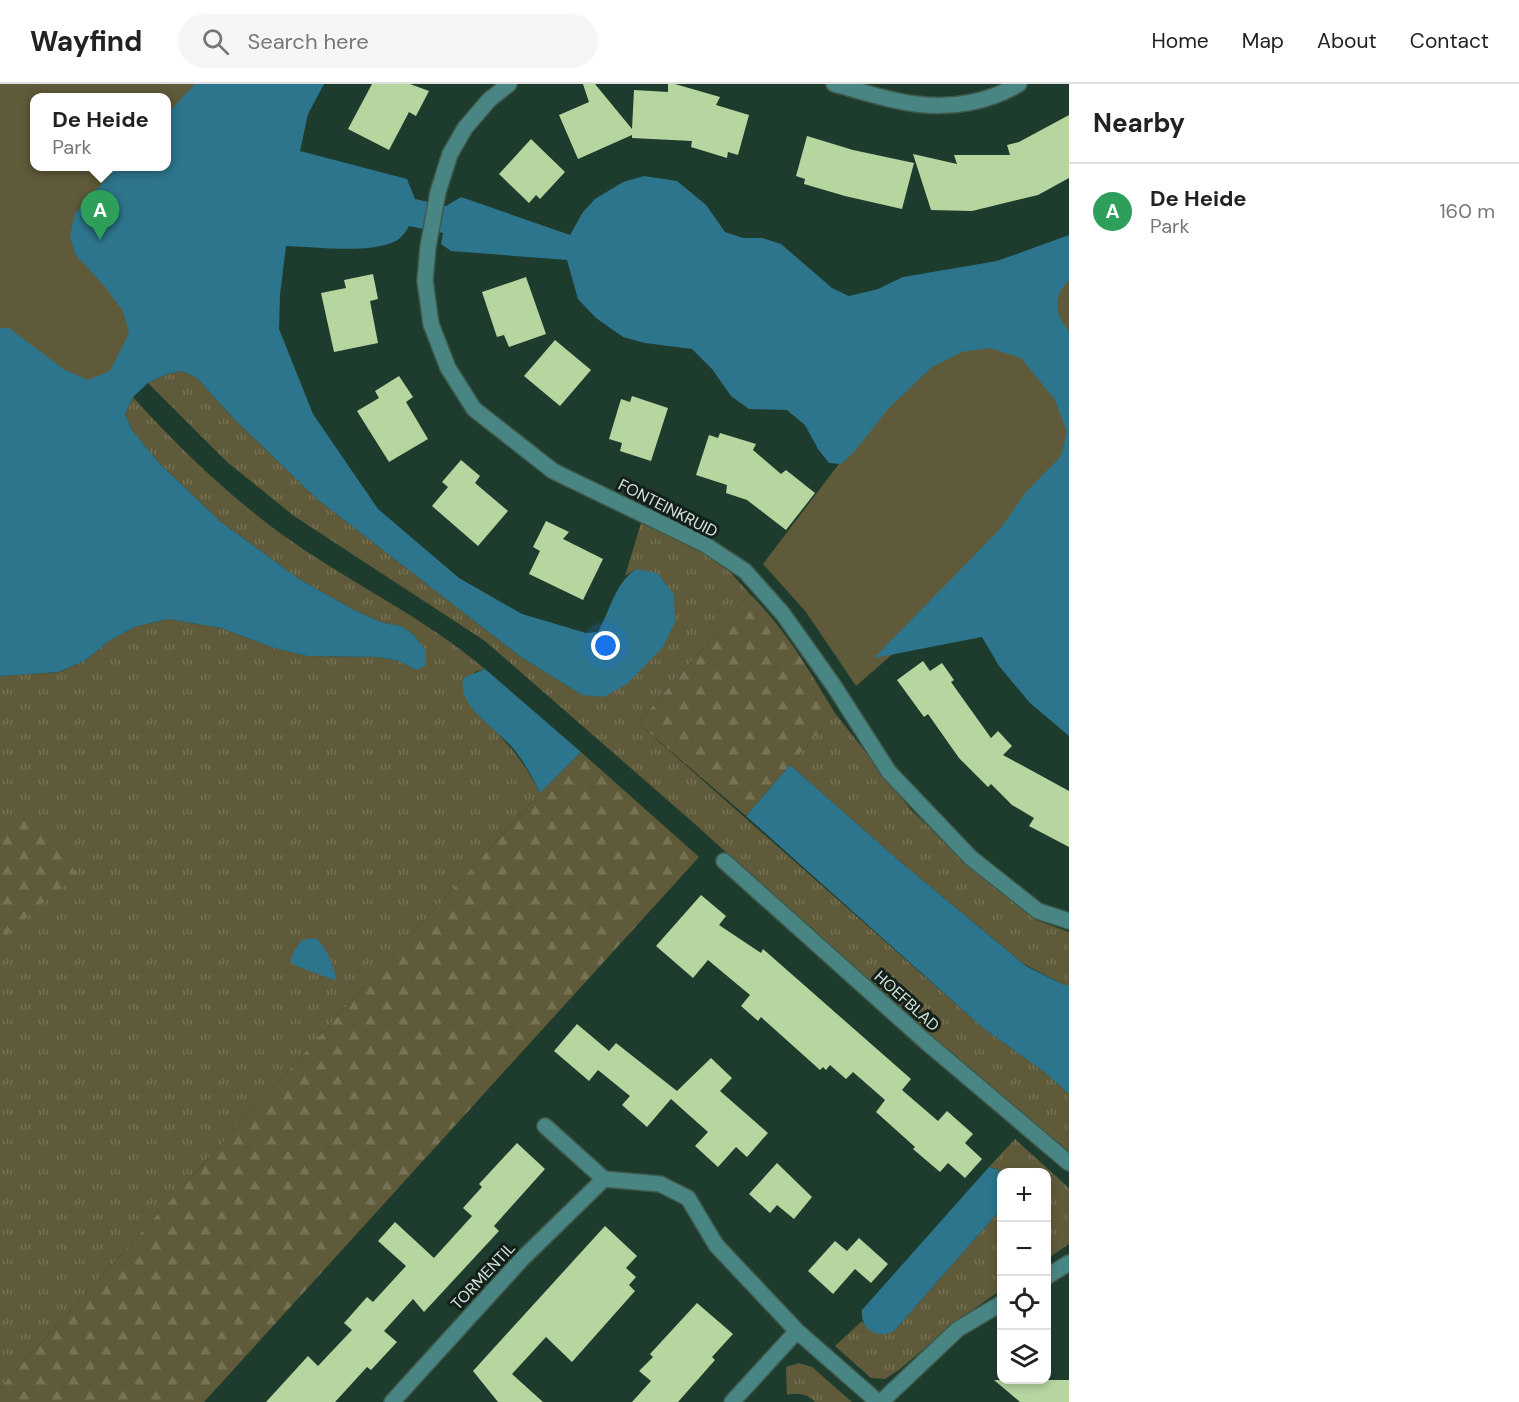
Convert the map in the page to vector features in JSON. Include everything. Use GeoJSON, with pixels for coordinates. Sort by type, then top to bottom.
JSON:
{"type":"FeatureCollection","features":[{"type":"Feature","properties":{"kind":"street","name":"FONTEINKRUID"},"geometry":{"type":"LineString","coordinates":[[509,84],[489,100],[465,128],[450,154],[438,192],[428,247],[425,281],[431,324],[448,368],[474,409],[553,471],[704,544],[745,571],[783,614],[834,686],[889,772],[971,858],[1038,911],[1069,921]]}},
{"type":"Feature","properties":{"kind":"street"},"geometry":{"type":"LineString","coordinates":[[834,84],[916,104],[961,105],[1001,95],[1019,84]]}},
{"type":"Feature","properties":{"kind":"street","name":"HOEFBLAD"},"geometry":{"type":"LineString","coordinates":[[724,861],[925,1041],[1069,1163]]}},
{"type":"Feature","properties":{"kind":"street"},"geometry":{"type":"LineString","coordinates":[[545,1126],[604,1179],[660,1184],[688,1198],[716,1245],[798,1331],[879,1402],[958,1329],[997,1306]]}},
{"type":"Feature","properties":{"kind":"street","name":"TORMENTIL"},"geometry":{"type":"LineString","coordinates":[[392,1402],[522,1259],[604,1179]]}},
{"type":"Feature","properties":{"kind":"street"},"geometry":{"type":"LineString","coordinates":[[1051,1274],[1069,1263]]}},
{"type":"Feature","properties":{"kind":"street"},"geometry":{"type":"LineString","coordinates":[[732,1402],[798,1331]]}},
{"type":"Feature","properties":{"kind":"green space"},"geometry":{"type":"Polygon","coordinates":[[[0,84],[278,84],[170,344],[0,469],[0,84]]]}},
{"type":"Feature","properties":{"kind":"green space"},"geometry":{"type":"Polygon","coordinates":[[[1069,253],[1069,500],[856,686],[806,612],[763,564],[879,411],[1069,253]]]}},
{"type":"Feature","properties":{"kind":"green space"},"geometry":{"type":"Polygon","coordinates":[[[182,371],[197,378],[235,420],[317,499],[521,657],[582,695],[636,569],[625,576],[641,523],[701,550],[730,572],[750,594],[638,723],[983,1028],[1043,1071],[1069,1094],[1069,1155],[870,983],[696,825],[485,641],[294,516],[227,462],[148,383],[167,374],[182,371]]]}},
{"type":"Feature","properties":{"kind":"green space"},"geometry":{"type":"Polygon","coordinates":[[[133,397],[203,469],[260,518],[331,567],[436,632],[485,669],[474,672],[474,710],[511,748],[540,793],[0,1388],[0,676],[60,672],[86,660],[109,641],[134,627],[168,619],[221,628],[271,647],[307,656],[379,657],[399,661],[416,670],[426,651],[413,634],[401,626],[384,623],[356,611],[299,579],[221,522],[160,464],[132,430],[125,414],[133,397]]]}},
{"type":"Feature","properties":{"kind":"green space"},"geometry":{"type":"Polygon","coordinates":[[[750,594],[786,636],[835,713],[746,816],[638,723],[750,594]]]}},
{"type":"Feature","properties":{"kind":"green space"},"geometry":{"type":"Polygon","coordinates":[[[835,713],[911,810],[984,879],[1036,920],[1069,932],[1069,985],[1064,985],[1024,964],[897,859],[790,765],[835,713]]]}},
{"type":"Feature","properties":{"kind":"green space"},"geometry":{"type":"Polygon","coordinates":[[[581,752],[699,857],[204,1402],[0,1402],[0,1388],[540,793],[581,752]]]}},
{"type":"Feature","properties":{"kind":"green space"},"geometry":{"type":"Polygon","coordinates":[[[27,816],[69,859],[77,877],[52,894],[0,941],[0,838],[27,816]]]}},
{"type":"Feature","properties":{"kind":"green space"},"geometry":{"type":"Polygon","coordinates":[[[1015,1139],[1047,1168],[997,1169],[989,1167],[1015,1139]]]}},
{"type":"Feature","properties":{"kind":"green space"},"geometry":{"type":"Polygon","coordinates":[[[1051,1172],[1069,1188],[1069,1244],[1051,1256],[1051,1172]]]}},
{"type":"Feature","properties":{"kind":"green space"},"geometry":{"type":"Polygon","coordinates":[[[997,1214],[997,1293],[955,1322],[899,1370],[885,1379],[871,1378],[835,1346],[862,1321],[865,1325],[894,1331],[997,1214]]]}},
{"type":"Feature","properties":{"kind":"green space"},"geometry":{"type":"Polygon","coordinates":[[[799,1363],[812,1367],[852,1402],[815,1402],[802,1394],[787,1395],[786,1367],[799,1363]]]}},
{"type":"Feature","properties":{"kind":"water"},"geometry":{"type":"Polygon","coordinates":[[[195,84],[324,84],[308,114],[300,151],[407,179],[415,199],[446,206],[461,197],[570,235],[583,212],[595,199],[623,182],[644,176],[677,181],[706,205],[725,232],[743,238],[762,238],[781,244],[832,288],[849,296],[878,289],[903,277],[997,261],[1069,235],[1069,280],[1060,293],[1057,306],[1060,318],[1069,331],[1069,736],[1030,703],[999,666],[982,637],[874,658],[1000,529],[1026,492],[1061,456],[1067,432],[1055,400],[1021,358],[990,348],[962,352],[932,367],[888,409],[854,452],[841,464],[829,463],[818,449],[805,425],[787,410],[749,409],[731,396],[712,369],[692,349],[645,343],[623,337],[596,318],[578,299],[567,260],[451,251],[441,244],[443,233],[409,226],[396,241],[385,245],[358,249],[286,246],[280,295],[279,329],[313,414],[378,509],[459,578],[522,614],[586,633],[598,632],[618,590],[629,575],[636,569],[657,573],[674,594],[675,622],[663,647],[627,684],[604,697],[582,695],[521,657],[317,499],[235,420],[197,378],[182,371],[167,374],[148,383],[133,397],[125,414],[132,430],[160,464],[221,522],[299,579],[356,611],[384,623],[401,626],[413,634],[426,651],[426,665],[416,670],[399,661],[379,657],[307,656],[271,647],[221,628],[168,619],[134,627],[109,641],[86,660],[59,672],[0,676],[0,328],[9,328],[65,370],[88,380],[110,371],[129,333],[123,311],[75,254],[70,236],[75,213],[113,171],[171,171],[171,110],[195,84]]]}},
{"type":"Feature","properties":{"kind":"water"},"geometry":{"type":"Polygon","coordinates":[[[485,669],[581,752],[540,793],[515,751],[478,714],[464,695],[462,686],[465,677],[485,669]]]}},
{"type":"Feature","properties":{"kind":"water"},"geometry":{"type":"Polygon","coordinates":[[[790,765],[897,859],[1026,966],[1064,985],[1069,985],[1069,1094],[1043,1071],[983,1028],[746,816],[790,765]]]}},
{"type":"Feature","properties":{"kind":"water"},"geometry":{"type":"Polygon","coordinates":[[[315,938],[327,952],[337,981],[296,966],[290,961],[302,940],[315,938]]]}},
{"type":"Feature","properties":{"kind":"water"},"geometry":{"type":"Polygon","coordinates":[[[989,1167],[997,1169],[997,1214],[894,1331],[882,1334],[871,1331],[864,1323],[862,1310],[989,1167]]]}},
{"type":"Feature","properties":{"kind":"building"},"geometry":{"type":"Polygon","coordinates":[[[372,84],[410,84],[429,91],[416,116],[409,112],[389,150],[348,129],[372,84]]]}},
{"type":"Feature","properties":{"kind":"building"},"geometry":{"type":"Polygon","coordinates":[[[583,84],[595,84],[632,129],[634,90],[668,92],[668,84],[675,84],[720,97],[716,105],[749,115],[738,155],[728,152],[727,158],[691,147],[692,141],[632,138],[632,135],[578,159],[559,115],[589,102],[583,84]]]}},
{"type":"Feature","properties":{"kind":"building"},"geometry":{"type":"Polygon","coordinates":[[[1069,115],[1069,178],[1038,195],[972,211],[931,210],[913,154],[957,164],[954,155],[1010,155],[1007,145],[1019,142],[1069,115]]]}},
{"type":"Feature","properties":{"kind":"building"},"geometry":{"type":"Polygon","coordinates":[[[807,136],[853,150],[914,163],[902,209],[804,184],[805,179],[796,176],[807,136]]]}},
{"type":"Feature","properties":{"kind":"building"},"geometry":{"type":"Polygon","coordinates":[[[531,139],[565,172],[540,199],[536,195],[529,203],[499,174],[531,139]]]}},
{"type":"Feature","properties":{"kind":"building"},"geometry":{"type":"Polygon","coordinates":[[[373,274],[378,299],[370,301],[378,343],[334,352],[321,293],[346,288],[344,280],[373,274]]]}},
{"type":"Feature","properties":{"kind":"building"},"geometry":{"type":"Polygon","coordinates":[[[526,277],[546,334],[509,347],[504,335],[497,337],[482,292],[526,277]]]}},
{"type":"Feature","properties":{"kind":"building"},"geometry":{"type":"Polygon","coordinates":[[[555,340],[591,370],[560,406],[524,376],[555,340]]]}},
{"type":"Feature","properties":{"kind":"building"},"geometry":{"type":"Polygon","coordinates":[[[399,376],[413,397],[406,402],[428,439],[389,462],[357,411],[379,398],[375,391],[399,376]]]}},
{"type":"Feature","properties":{"kind":"building"},"geometry":{"type":"Polygon","coordinates":[[[632,396],[668,408],[651,461],[620,451],[622,443],[609,439],[621,399],[630,402],[632,396]]]}},
{"type":"Feature","properties":{"kind":"building"},"geometry":{"type":"Polygon","coordinates":[[[720,433],[756,444],[753,450],[781,474],[786,470],[815,493],[786,530],[747,500],[726,493],[727,485],[696,475],[709,435],[718,438],[720,433]]]}},
{"type":"Feature","properties":{"kind":"building"},"geometry":{"type":"Polygon","coordinates":[[[461,460],[480,476],[475,483],[508,511],[478,546],[432,506],[448,487],[442,482],[461,460]]]}},
{"type":"Feature","properties":{"kind":"building"},"geometry":{"type":"Polygon","coordinates":[[[546,521],[569,532],[563,539],[603,559],[583,600],[529,574],[540,551],[533,547],[546,521]]]}},
{"type":"Feature","properties":{"kind":"building"},"geometry":{"type":"Polygon","coordinates":[[[923,661],[930,671],[942,663],[954,680],[951,682],[991,738],[998,731],[1012,746],[1003,755],[1069,791],[1069,847],[1029,826],[1034,818],[1012,805],[991,784],[988,787],[959,758],[928,714],[924,717],[897,680],[923,661]]]}},
{"type":"Feature","properties":{"kind":"building"},"geometry":{"type":"Polygon","coordinates":[[[701,895],[726,916],[719,925],[761,953],[763,949],[911,1079],[902,1090],[938,1121],[947,1111],[973,1134],[965,1143],[982,1159],[965,1178],[948,1163],[940,1172],[913,1149],[915,1147],[876,1112],[885,1100],[853,1072],[846,1079],[830,1065],[826,1070],[823,1067],[820,1070],[761,1017],[758,1021],[741,1006],[750,995],[708,960],[693,978],[656,946],[701,895]]]}},
{"type":"Feature","properties":{"kind":"building"},"geometry":{"type":"Polygon","coordinates":[[[577,1024],[609,1051],[616,1043],[677,1091],[711,1058],[732,1078],[720,1091],[768,1133],[747,1157],[736,1147],[718,1167],[695,1146],[708,1132],[671,1099],[647,1127],[622,1105],[630,1096],[598,1070],[589,1081],[554,1051],[577,1024]]]}},
{"type":"Feature","properties":{"kind":"building"},"geometry":{"type":"Polygon","coordinates":[[[517,1143],[545,1169],[494,1226],[499,1231],[424,1312],[413,1299],[384,1331],[397,1342],[371,1370],[367,1367],[335,1402],[266,1402],[308,1356],[318,1366],[352,1330],[344,1323],[367,1297],[373,1302],[406,1266],[378,1241],[395,1222],[434,1258],[472,1216],[463,1208],[482,1187],[479,1184],[517,1143]]]}},
{"type":"Feature","properties":{"kind":"building"},"geometry":{"type":"Polygon","coordinates":[[[777,1163],[812,1197],[794,1219],[777,1205],[770,1213],[749,1194],[777,1163]]]}},
{"type":"Feature","properties":{"kind":"building"},"geometry":{"type":"Polygon","coordinates":[[[605,1226],[637,1256],[626,1268],[636,1277],[629,1285],[635,1291],[572,1362],[546,1337],[512,1374],[543,1402],[498,1402],[473,1371],[605,1226]]]}},
{"type":"Feature","properties":{"kind":"building"},"geometry":{"type":"Polygon","coordinates":[[[859,1238],[888,1264],[871,1283],[855,1269],[833,1294],[808,1271],[835,1241],[847,1251],[859,1238]]]}},
{"type":"Feature","properties":{"kind":"building"},"geometry":{"type":"Polygon","coordinates":[[[697,1303],[733,1334],[712,1357],[715,1360],[678,1402],[632,1402],[651,1381],[639,1371],[653,1357],[650,1354],[697,1303]]]}},
{"type":"Feature","properties":{"kind":"building"},"geometry":{"type":"Polygon","coordinates":[[[1051,1380],[1069,1380],[1069,1402],[1020,1402],[999,1384],[1051,1384],[1051,1380]]]}},
{"type":"Feature","properties":{"kind":"place","name":"De Heide"},"geometry":{"type":"Point","coordinates":[100,240]}}]}
